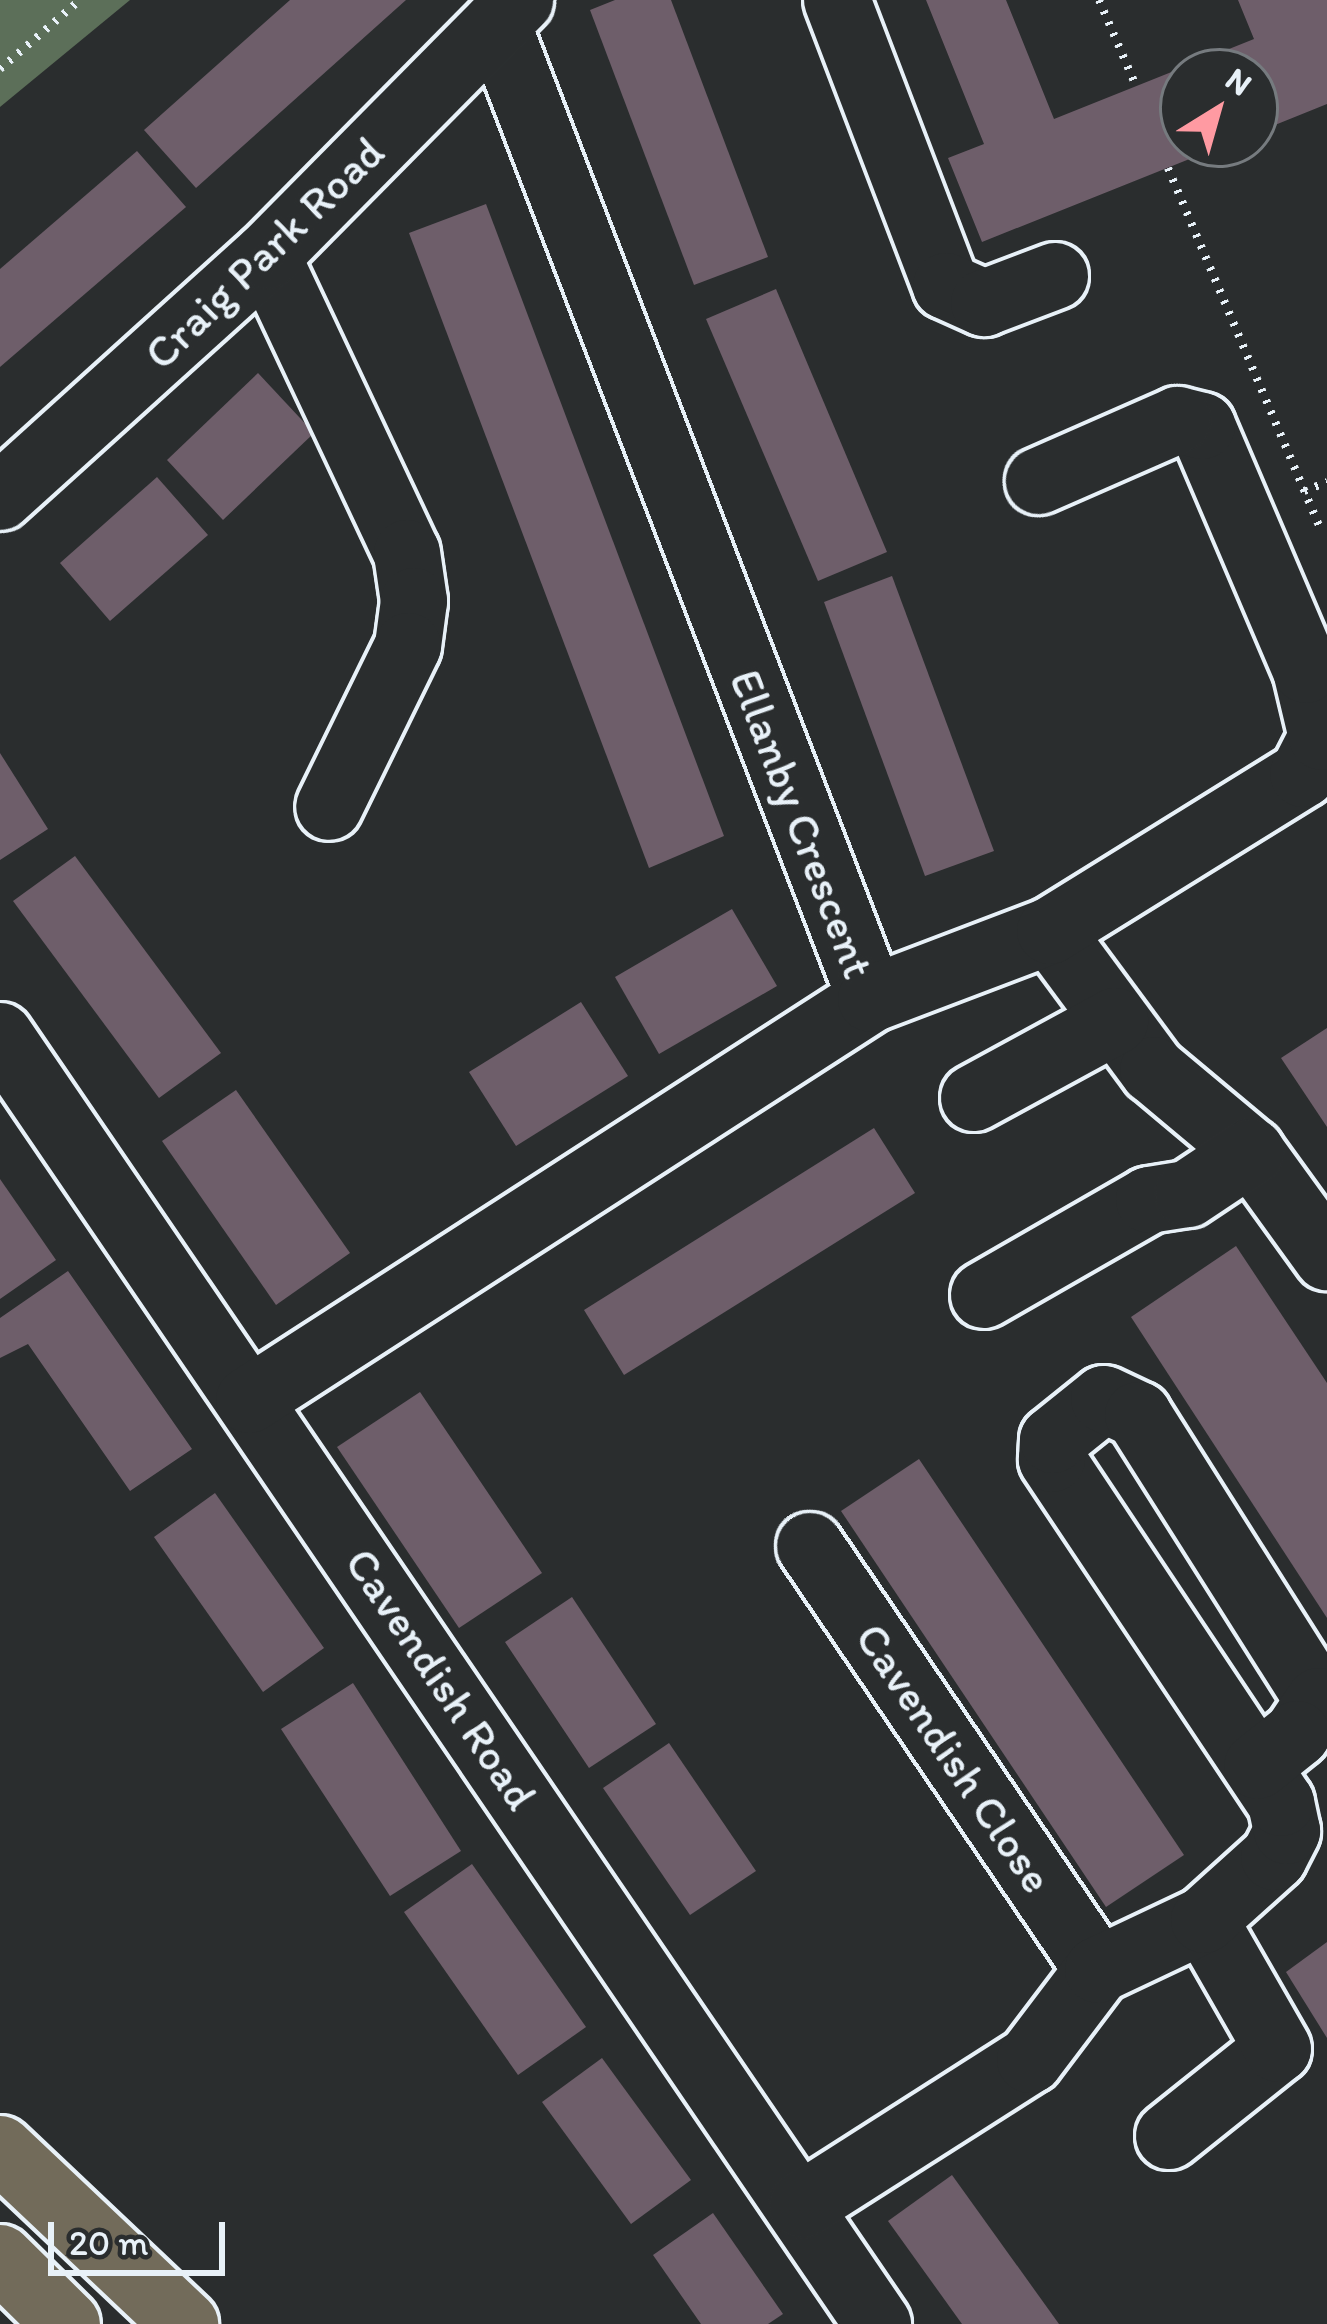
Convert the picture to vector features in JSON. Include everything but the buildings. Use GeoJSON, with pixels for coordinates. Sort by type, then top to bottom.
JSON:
{"type":"FeatureCollection","features":[{"type":"Feature","properties":{"kind":"main road"},"geometry":{"type":"LineString","coordinates":[[0,2149],[185,2324]]}},
{"type":"Feature","properties":{"kind":"main road"},"geometry":{"type":"LineString","coordinates":[[0,2258],[67,2324]]}},
{"type":"Feature","properties":{"kind":"street"},"geometry":{"type":"LineString","coordinates":[[837,0],[946,286],[984,303],[1055,276]]}},
{"type":"Feature","properties":{"kind":"street","name":"Craig Park Road"},"geometry":{"type":"LineString","coordinates":[[0,497],[267,256],[509,12]]}},
{"type":"Feature","properties":{"kind":"street","name":"Ellanby Crescent"},"geometry":{"type":"LineString","coordinates":[[249,1400],[871,999],[509,12]]}},
{"type":"Feature","properties":{"kind":"street"},"geometry":{"type":"LineString","coordinates":[[267,256],[407,553],[414,601],[408,646],[329,807]]}},
{"type":"Feature","properties":{"kind":"street"},"geometry":{"type":"LineString","coordinates":[[871,999],[1050,931],[1303,774],[1322,737],[1306,670],[1217,446],[1202,426],[1178,420],[1039,481]]}},
{"type":"Feature","properties":{"kind":"street"},"geometry":{"type":"LineString","coordinates":[[1050,931],[1153,1070],[1251,1152],[1327,1257]]}},
{"type":"Feature","properties":{"kind":"street"},"geometry":{"type":"LineString","coordinates":[[974,1098],[1115,1022]]}},
{"type":"Feature","properties":{"kind":"street","name":"Cavendish Road"},"geometry":{"type":"LineString","coordinates":[[0,1036],[802,2205],[878,2324]]}},
{"type":"Feature","properties":{"kind":"street"},"geometry":{"type":"LineString","coordinates":[[984,1295],[1149,1200],[1188,1194],[1251,1152]]}},
{"type":"Feature","properties":{"kind":"street"},"geometry":{"type":"LineString","coordinates":[[802,2205],[1030,2060],[1098,1970],[1204,1920],[1274,1857],[1287,1831],[1257,1766],[1052,1459],[1053,1440],[1104,1399],[1138,1415],[1319,1701],[1298,1734],[1257,1766]]}},
{"type":"Feature","properties":{"kind":"street","name":"Cavendish Close"},"geometry":{"type":"LineString","coordinates":[[809,1546],[1098,1970]]}},
{"type":"Feature","properties":{"kind":"street"},"geometry":{"type":"LineString","coordinates":[[1168,2136],[1278,2049],[1204,1920]]}},
{"type":"Feature","properties":{"kind":"path"},"geometry":{"type":"LineString","coordinates":[[0,69],[80,0]]}},
{"type":"Feature","properties":{"kind":"path"},"geometry":{"type":"LineString","coordinates":[[1100,0],[1136,86]]}},
{"type":"Feature","properties":{"kind":"path"},"geometry":{"type":"LineString","coordinates":[[1168,168],[1327,546]]}},
{"type":"Feature","properties":{"kind":"path"},"geometry":{"type":"LineString","coordinates":[[1304,491],[1327,482]]}},
{"type":"Feature","properties":{"kind":"green space"},"geometry":{"type":"Polygon","coordinates":[[[0,0],[130,0],[0,107],[0,0]]]}}]}
